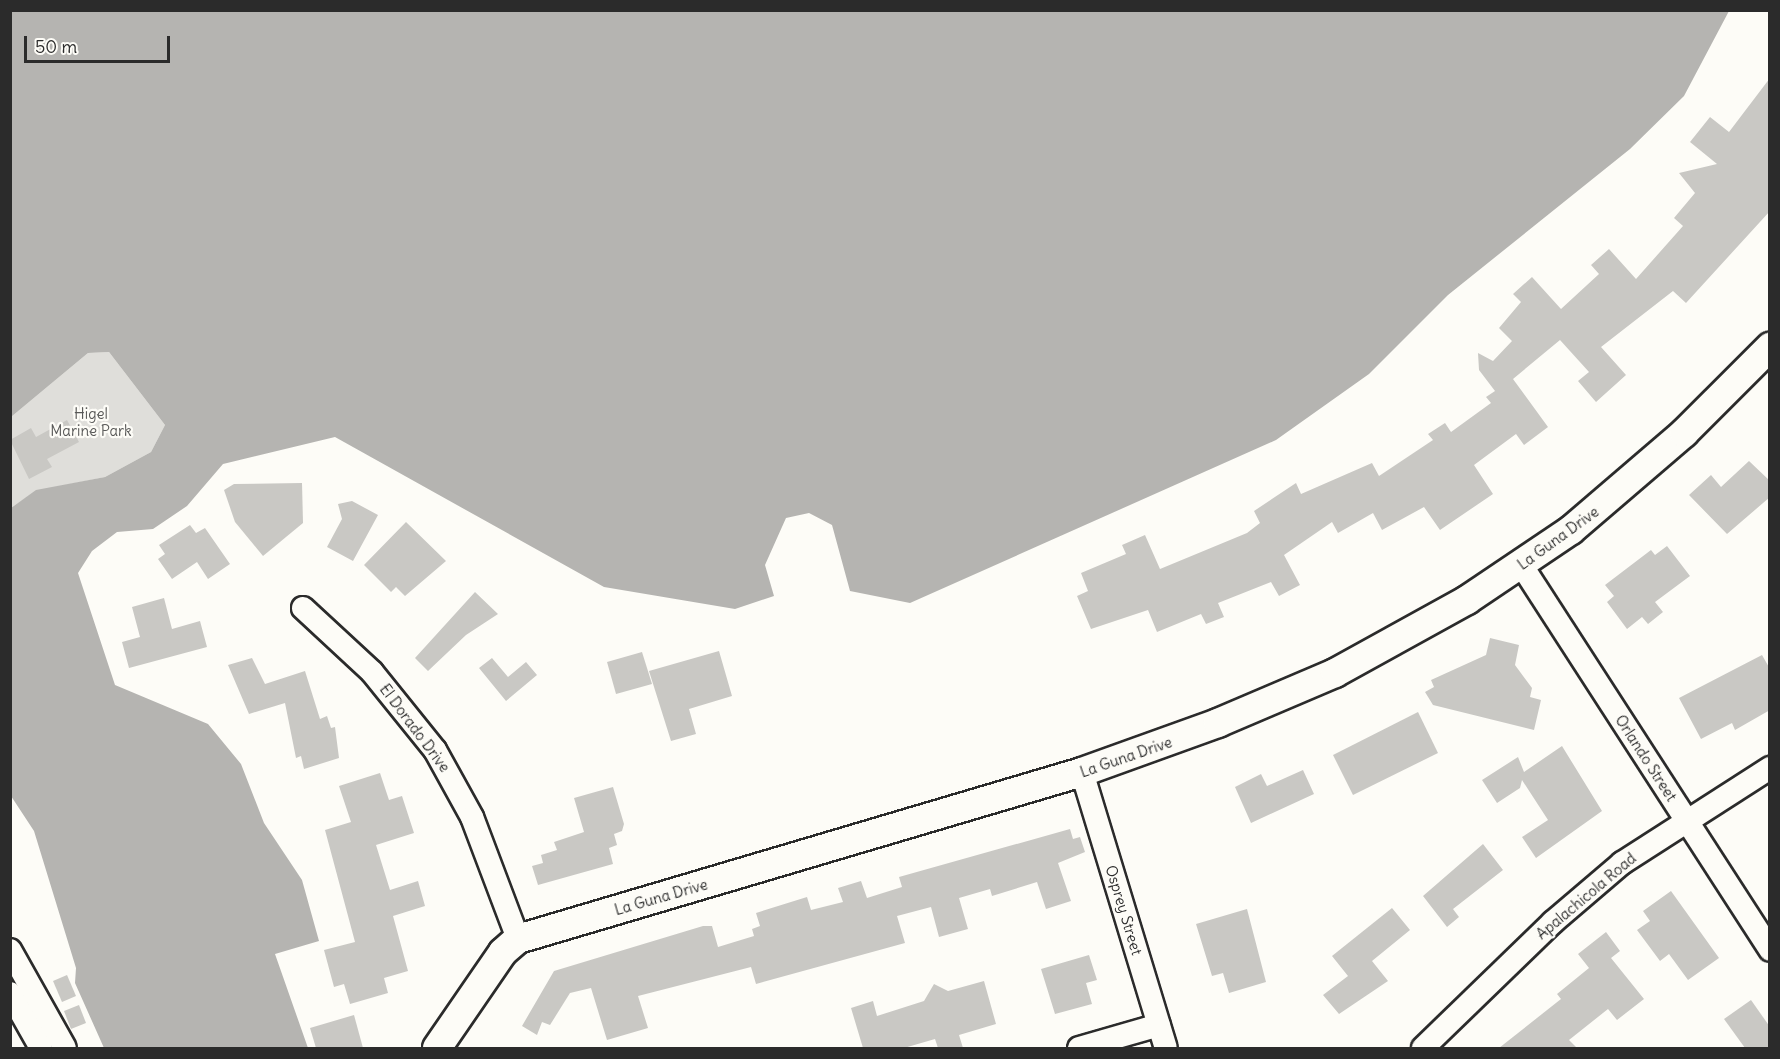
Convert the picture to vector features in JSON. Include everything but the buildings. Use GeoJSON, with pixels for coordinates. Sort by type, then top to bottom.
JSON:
{"type":"FeatureCollection","features":[{"type":"Feature","properties":{"kind":"street","name":"La Guna Drive"},"geometry":{"type":"LineString","coordinates":[[438,1048],[503,952],[518,939],[1082,772],[1218,723],[1335,673],[1522,566],[1614,495],[1770,347]]}},
{"type":"Feature","properties":{"kind":"street","name":"Orlando Street"},"geometry":{"type":"LineString","coordinates":[[1522,566],[1770,950]]}},
{"type":"Feature","properties":{"kind":"street","name":"El Dorado Drive"},"geometry":{"type":"LineString","coordinates":[[303,608],[372,672],[435,750],[472,817],[518,939]]}},
{"type":"Feature","properties":{"kind":"street","name":"Apalachicola Road"},"geometry":{"type":"LineString","coordinates":[[1423,1048],[1553,922],[1685,819],[1770,768]]}},
{"type":"Feature","properties":{"kind":"street","name":"Osprey Street"},"geometry":{"type":"LineString","coordinates":[[1082,772],[1166,1048]]}},
{"type":"Feature","properties":{"kind":"street"},"geometry":{"type":"LineString","coordinates":[[10,950],[65,1048]]}},
{"type":"Feature","properties":{"kind":"street"},"geometry":{"type":"LineString","coordinates":[[10,993],[41,1048]]}},
{"type":"Feature","properties":{"kind":"street"},"geometry":{"type":"LineString","coordinates":[[1079,1048],[1159,1025]]}},
{"type":"Feature","properties":{"kind":"green space","name":"Higel Marine Park"},"geometry":{"type":"Polygon","coordinates":[[[109,352],[165,425],[151,452],[105,477],[36,491],[11,508],[11,417],[88,353],[109,352]]]}},
{"type":"Feature","properties":{"kind":"shaded area"},"geometry":{"type":"Polygon","coordinates":[[[11,10],[1729,11],[1684,96],[1630,149],[1448,295],[1369,374],[1276,440],[910,603],[850,591],[832,525],[809,513],[786,518],[765,565],[774,596],[735,609],[604,587],[335,437],[223,464],[187,506],[153,529],[117,532],[92,551],[78,573],[115,685],[208,724],[241,764],[264,823],[302,880],[319,941],[275,954],[308,1048],[104,1048],[75,983],[76,968],[34,831],[11,796],[11,508],[36,490],[105,477],[151,452],[165,425],[109,352],[88,353],[11,417],[11,10]]]}}]}
